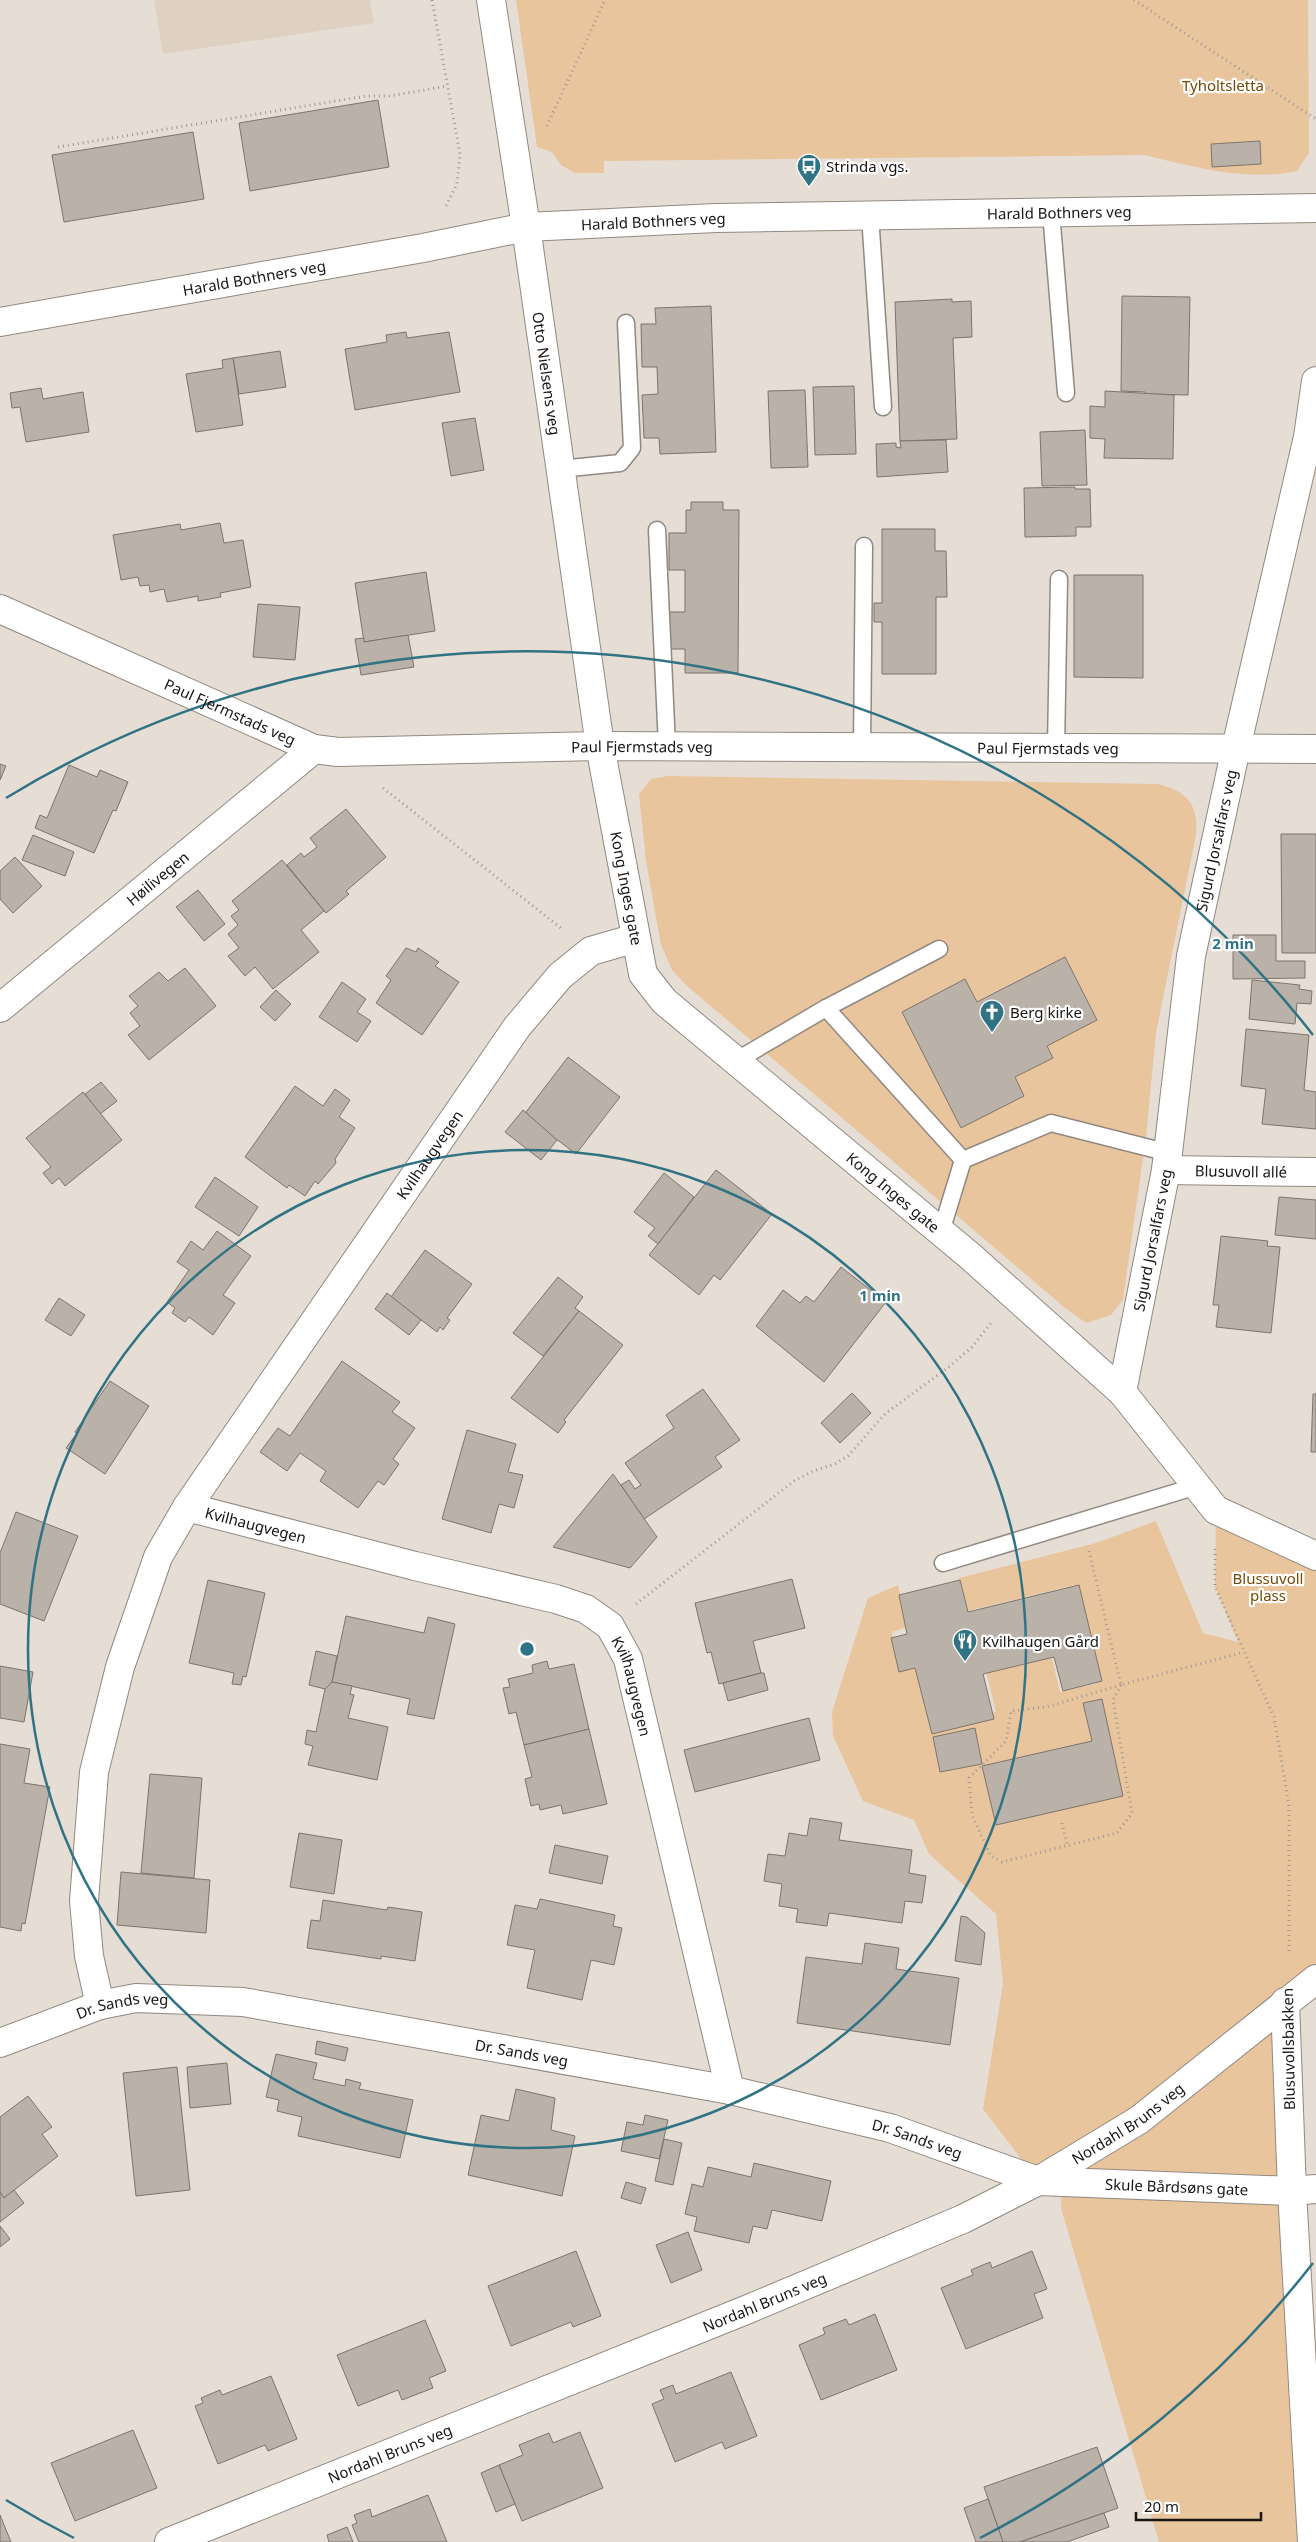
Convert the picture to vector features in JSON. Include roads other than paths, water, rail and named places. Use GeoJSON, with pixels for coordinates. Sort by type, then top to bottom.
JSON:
{"type":"FeatureCollection","features":[{"type":"Feature","properties":{"kind":"street","name":"Otto Nielsens veg"},"geometry":{"type":"LineString","coordinates":[[491,0],[526,227],[600,746]]}},
{"type":"Feature","properties":{"kind":"street","name":"Harald Bothners veg"},"geometry":{"type":"LineString","coordinates":[[0,322],[423,248],[526,227],[716,218],[1316,208]]}},
{"type":"Feature","properties":{"kind":"street","name":"Sigurd Jorsalfars veg"},"geometry":{"type":"LineString","coordinates":[[1122,1392],[1168,1161],[1191,956],[1236,748],[1308,437],[1316,381]]}},
{"type":"Feature","properties":{"kind":"street","name":"Paul Fjermstads veg"},"geometry":{"type":"LineString","coordinates":[[0,609],[326,750],[600,746],[1316,749]]}},
{"type":"Feature","properties":{"kind":"street","name":"Kong Inges gate"},"geometry":{"type":"LineString","coordinates":[[600,746],[643,974],[664,1002],[941,1232],[1122,1392],[1216,1510],[1316,1556]]}},
{"type":"Feature","properties":{"kind":"street","name":"Høilivegen"},"geometry":{"type":"LineString","coordinates":[[0,1008],[326,750]]}},
{"type":"Feature","properties":{"kind":"street","name":"Kvilhaugvegen"},"geometry":{"type":"LineString","coordinates":[[100,2005],[89,1956],[84,1901],[94,1772],[120,1667],[155,1566],[187,1507],[517,1026],[560,976],[591,952],[636,938]]}},
{"type":"Feature","properties":{"kind":"street","name":"Blusuvoll allé"},"geometry":{"type":"LineString","coordinates":[[1168,1161],[1316,1172]]}},
{"type":"Feature","properties":{"kind":"street","name":"Kvilhaugvegen"},"geometry":{"type":"LineString","coordinates":[[187,1507],[556,1600],[586,1610],[610,1626],[628,1659],[730,2090]]}},
{"type":"Feature","properties":{"kind":"street","name":"Nordahl Bruns veg"},"geometry":{"type":"LineString","coordinates":[[169,2542],[964,2219],[1038,2181],[1139,2120],[1316,1979]]}},
{"type":"Feature","properties":{"kind":"street","name":"Dr. Sands veg"},"geometry":{"type":"LineString","coordinates":[[0,2043],[100,2005],[136,1998],[243,2002],[619,2072],[730,2090],[890,2128],[1038,2181]]}},
{"type":"Feature","properties":{"kind":"street","name":"Blusuvollsbakken"},"geometry":{"type":"LineString","coordinates":[[1285,2002],[1304,2190],[1312,2542]]}},
{"type":"Feature","properties":{"kind":"street","name":"Skule Bårdsøns gate"},"geometry":{"type":"LineString","coordinates":[[1038,2181],[1304,2190]]}},
{"type":"Feature","properties":{"kind":"lane"},"geometry":{"type":"LineString","coordinates":[[1051,212],[1066,393]]}},
{"type":"Feature","properties":{"kind":"lane"},"geometry":{"type":"LineString","coordinates":[[870,215],[883,407]]}},
{"type":"Feature","properties":{"kind":"lane"},"geometry":{"type":"LineString","coordinates":[[560,469],[620,463],[632,448],[626,323]]}},
{"type":"Feature","properties":{"kind":"lane"},"geometry":{"type":"LineString","coordinates":[[657,530],[667,746]]}},
{"type":"Feature","properties":{"kind":"lane"},"geometry":{"type":"LineString","coordinates":[[862,747],[864,546]]}},
{"type":"Feature","properties":{"kind":"lane"},"geometry":{"type":"LineString","coordinates":[[1056,748],[1058,579]]}},
{"type":"Feature","properties":{"kind":"lane"},"geometry":{"type":"LineString","coordinates":[[734,1062],[826,1008],[939,949]]}},
{"type":"Feature","properties":{"kind":"lane"},"geometry":{"type":"LineString","coordinates":[[826,1008],[963,1160]]}},
{"type":"Feature","properties":{"kind":"lane"},"geometry":{"type":"LineString","coordinates":[[941,1232],[963,1160],[1050,1122],[1168,1161]]}},
{"type":"Feature","properties":{"kind":"lane"},"geometry":{"type":"LineString","coordinates":[[943,1563],[1197,1486]]}},
{"type":"Feature","properties":{"kind":"place","name":"Strinda vgs."},"geometry":{"type":"Point","coordinates":[809,187]}},
{"type":"Feature","properties":{"kind":"place","name":"Berg kirke"},"geometry":{"type":"Point","coordinates":[992,1033]}},
{"type":"Feature","properties":{"kind":"place","name":"Kvilhaugen Gård"},"geometry":{"type":"Point","coordinates":[965,1662]}},
{"type":"Feature","properties":{"kind":"park label","name":"Tyholtsletta"},"geometry":{"type":"Point","coordinates":[1223,85]}},
{"type":"Feature","properties":{"kind":"park label","name":"Blussuvoll plass"},"geometry":{"type":"Point","coordinates":[1268,1586]}}]}
